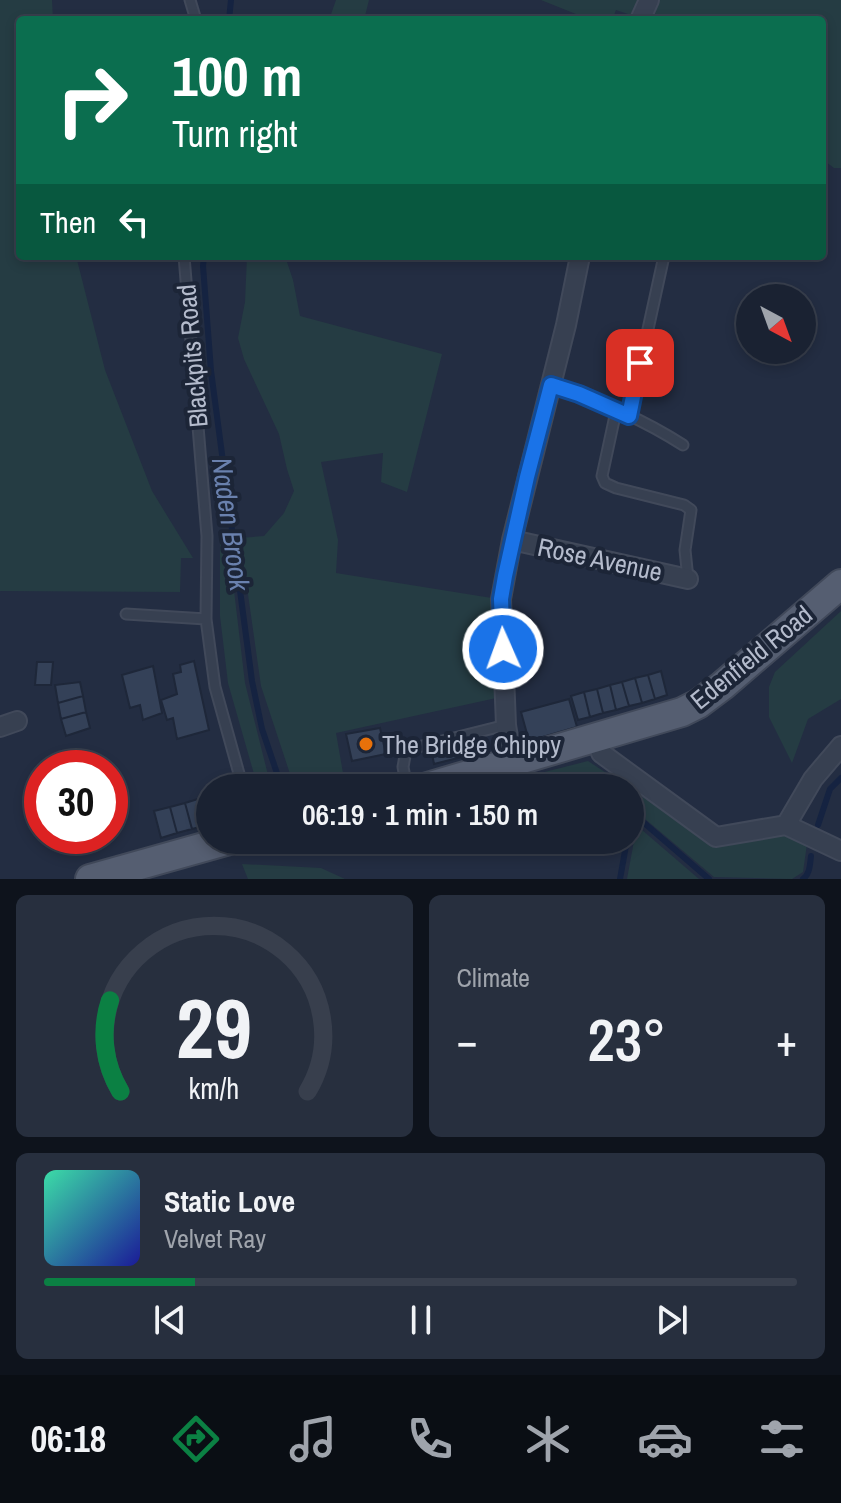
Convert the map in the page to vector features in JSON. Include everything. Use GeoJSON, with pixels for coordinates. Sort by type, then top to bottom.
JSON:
{"type":"FeatureCollection","features":[{"type":"Feature","properties":{"kind":"main road","name":"Edenfield Road"},"geometry":{"type":"LineString","coordinates":[[471,774],[666,717],[698,704],[841,584]]}},
{"type":"Feature","properties":{"kind":"main road"},"geometry":{"type":"LineString","coordinates":[[107,878],[196,850]]}},
{"type":"Feature","properties":{"kind":"street"},"geometry":{"type":"LineString","coordinates":[[512,762],[506,725],[501,599],[512,540],[579,260]]}},
{"type":"Feature","properties":{"kind":"street","name":"Rose Avenue"},"geometry":{"type":"LineString","coordinates":[[512,540],[688,579]]}},
{"type":"Feature","properties":{"kind":"street"},"geometry":{"type":"LineString","coordinates":[[596,736],[601,753],[716,837],[786,825],[841,851]]}},
{"type":"Feature","properties":{"kind":"street"},"geometry":{"type":"LineString","coordinates":[[786,825],[813,779],[841,746]]}},
{"type":"Feature","properties":{"kind":"lane","name":"Blackpits Road"},"geometry":{"type":"LineString","coordinates":[[184,260],[207,536],[206,619],[215,687],[239,774]]}},
{"type":"Feature","properties":{"kind":"lane"},"geometry":{"type":"LineString","coordinates":[[629,416],[663,260]]}},
{"type":"Feature","properties":{"kind":"lane"},"geometry":{"type":"LineString","coordinates":[[551,385],[629,416],[683,445]]}},
{"type":"Feature","properties":{"kind":"lane"},"geometry":{"type":"LineString","coordinates":[[616,411],[602,476],[605,483],[616,488],[684,505],[691,510],[685,550],[688,579]]}},
{"type":"Feature","properties":{"kind":"lane"},"geometry":{"type":"LineString","coordinates":[[126,614],[206,619]]}},
{"type":"Feature","properties":{"kind":"lane"},"geometry":{"type":"LineString","coordinates":[[404,774],[406,750],[506,725]]}},
{"type":"Feature","properties":{"kind":"shaded area"},"geometry":{"type":"Polygon","coordinates":[[[0,0],[52,0],[53,16],[16,16],[16,260],[77,260],[105,370],[152,491],[193,558],[181,558],[180,592],[0,591],[0,0]]]}},
{"type":"Feature","properties":{"kind":"shaded area"},"geometry":{"type":"Polygon","coordinates":[[[336,0],[369,0],[365,16],[330,16],[336,0]]]}},
{"type":"Feature","properties":{"kind":"shaded area"},"geometry":{"type":"Polygon","coordinates":[[[541,0],[638,0],[631,15],[616,10],[614,16],[581,16],[541,0]]]}},
{"type":"Feature","properties":{"kind":"shaded area"},"geometry":{"type":"Polygon","coordinates":[[[656,0],[841,0],[841,168],[834,168],[826,162],[826,16],[649,16],[656,0]]]}},
{"type":"Feature","properties":{"kind":"shaded area"},"geometry":{"type":"Polygon","coordinates":[[[247,260],[286,260],[300,316],[442,354],[407,492],[381,482],[383,453],[321,462],[338,540],[336,573],[498,599],[501,697],[336,733],[343,774],[290,774],[261,686],[240,538],[264,536],[284,513],[294,491],[279,434],[244,359],[238,338],[245,302],[247,260]]]}},
{"type":"Feature","properties":{"kind":"shaded area"},"geometry":{"type":"Polygon","coordinates":[[[228,540],[245,683],[268,774],[254,774],[228,683],[220,616],[220,542],[228,540]]]}},
{"type":"Feature","properties":{"kind":"shaded area"},"geometry":{"type":"Polygon","coordinates":[[[841,611],[841,699],[808,719],[792,763],[769,717],[769,687],[775,672],[841,611]]]}},
{"type":"Feature","properties":{"kind":"shaded area"},"geometry":{"type":"Polygon","coordinates":[[[588,761],[608,774],[537,774],[588,761]]]}},
{"type":"Feature","properties":{"kind":"shaded area"},"geometry":{"type":"Polygon","coordinates":[[[644,798],[713,842],[788,834],[807,844],[803,872],[792,879],[714,877],[644,818],[644,798]]]}},
{"type":"Feature","properties":{"kind":"shaded area"},"geometry":{"type":"Polygon","coordinates":[[[644,832],[699,879],[627,879],[632,854],[644,854],[644,832]]]}},
{"type":"Feature","properties":{"kind":"shaded area"},"geometry":{"type":"Polygon","coordinates":[[[242,864],[321,868],[345,879],[248,879],[242,864]]]}},
{"type":"Feature","properties":{"kind":"building"},"geometry":{"type":"Polygon","coordinates":[[[194,661],[209,730],[177,739],[173,718],[167,720],[161,700],[177,694],[173,674],[181,672],[180,665],[194,661]]]}},
{"type":"Feature","properties":{"kind":"building"},"geometry":{"type":"Polygon","coordinates":[[[37,662],[53,662],[51,685],[35,685],[37,662]]]}},
{"type":"Feature","properties":{"kind":"building"},"geometry":{"type":"Polygon","coordinates":[[[153,666],[162,713],[143,720],[140,705],[130,708],[122,675],[153,666]]]}},
{"type":"Feature","properties":{"kind":"building"},"geometry":{"type":"Polygon","coordinates":[[[661,671],[667,695],[655,699],[648,675],[661,671]]]}},
{"type":"Feature","properties":{"kind":"building"},"geometry":{"type":"Polygon","coordinates":[[[648,675],[655,699],[642,703],[635,678],[648,675]]]}},
{"type":"Feature","properties":{"kind":"building"},"geometry":{"type":"Polygon","coordinates":[[[635,678],[642,703],[629,706],[622,682],[635,678]]]}},
{"type":"Feature","properties":{"kind":"building"},"geometry":{"type":"Polygon","coordinates":[[[80,682],[83,696],[58,703],[55,685],[80,682]]]}},
{"type":"Feature","properties":{"kind":"building"},"geometry":{"type":"Polygon","coordinates":[[[622,682],[629,706],[616,710],[610,685],[622,682]]]}},
{"type":"Feature","properties":{"kind":"building"},"geometry":{"type":"Polygon","coordinates":[[[610,685],[616,710],[603,713],[597,689],[610,685]]]}},
{"type":"Feature","properties":{"kind":"building"},"geometry":{"type":"Polygon","coordinates":[[[597,689],[603,713],[590,717],[584,692],[597,689]]]}},
{"type":"Feature","properties":{"kind":"building"},"geometry":{"type":"Polygon","coordinates":[[[584,692],[590,717],[578,720],[571,696],[584,692]]]}},
{"type":"Feature","properties":{"kind":"building"},"geometry":{"type":"Polygon","coordinates":[[[83,696],[86,712],[61,719],[58,703],[83,696]]]}},
{"type":"Feature","properties":{"kind":"building"},"geometry":{"type":"Polygon","coordinates":[[[569,699],[577,727],[529,741],[521,712],[569,699]]]}},
{"type":"Feature","properties":{"kind":"building"},"geometry":{"type":"Polygon","coordinates":[[[86,712],[90,728],[66,736],[61,719],[86,712]]]}},
{"type":"Feature","properties":{"kind":"building","name":"The Bridge Chippy"},"geometry":{"type":"Polygon","coordinates":[[[380,728],[386,754],[352,761],[346,734],[380,728]]]}},
{"type":"Feature","properties":{"kind":"building"},"geometry":{"type":"Polygon","coordinates":[[[464,746],[466,756],[434,764],[432,754],[464,746]]]}},
{"type":"Feature","properties":{"kind":"building"},"geometry":{"type":"Polygon","coordinates":[[[196,800],[196,828],[192,829],[185,803],[196,800]]]}},
{"type":"Feature","properties":{"kind":"building"},"geometry":{"type":"Polygon","coordinates":[[[185,803],[192,829],[177,833],[170,807],[185,803]]]}},
{"type":"Feature","properties":{"kind":"building"},"geometry":{"type":"Polygon","coordinates":[[[170,807],[177,833],[161,838],[154,811],[170,807]]]}},
{"type":"Feature","properties":{"kind":"waterway","name":"Naden Brook"},"geometry":{"type":"LineString","coordinates":[[229,16],[231,0]]}},
{"type":"Feature","properties":{"kind":"waterway","name":"Naden Brook"},"geometry":{"type":"LineString","coordinates":[[204,260],[211,371],[252,681],[262,729],[277,774]]}},
{"type":"Feature","properties":{"kind":"waterway"},"geometry":{"type":"LineString","coordinates":[[818,825],[830,789],[841,778]]}},
{"type":"Feature","properties":{"kind":"waterway","name":"Naden Brook"},"geometry":{"type":"LineString","coordinates":[[644,823],[709,879]]}},
{"type":"Feature","properties":{"kind":"waterway"},"geometry":{"type":"LineString","coordinates":[[620,879],[624,854]]}},
{"type":"Feature","properties":{"kind":"waterway"},"geometry":{"type":"LineString","coordinates":[[803,879],[808,872],[811,856]]}},
{"type":"Feature","properties":{"kind":"place","name":"The Bridge Chippy"},"geometry":{"type":"Point","coordinates":[366,744]}},
{"type":"Feature","properties":{"kind":"route"},"geometry":{"type":"LineString","coordinates":[[503,649],[501,599],[505,576],[551,385],[629,416],[640,363]]}}]}
